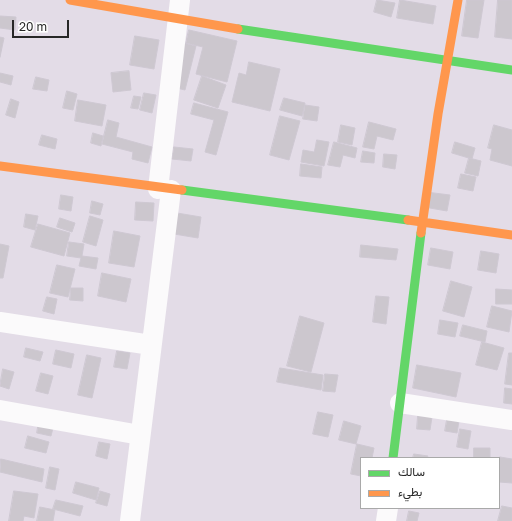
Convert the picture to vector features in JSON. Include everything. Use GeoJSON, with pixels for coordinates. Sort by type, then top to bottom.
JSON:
{"type":"FeatureCollection","features":[{"type":"Feature","properties":{"kind":"street"},"geometry":{"type":"LineString","coordinates":[[70,0],[178,20],[512,70]]}},
{"type":"Feature","properties":{"kind":"street"},"geometry":{"type":"LineString","coordinates":[[135,520],[140,435],[151,345],[180,0]]}},
{"type":"Feature","properties":{"kind":"street"},"geometry":{"type":"LineString","coordinates":[[394,457],[422,221],[446,61],[458,0]]}},
{"type":"Feature","properties":{"kind":"street"},"geometry":{"type":"LineString","coordinates":[[0,166],[165,189],[422,221],[512,235]]}},
{"type":"Feature","properties":{"kind":"street"},"geometry":{"type":"LineString","coordinates":[[0,322],[151,345]]}},
{"type":"Feature","properties":{"kind":"street"},"geometry":{"type":"LineString","coordinates":[[400,403],[512,420]]}},
{"type":"Feature","properties":{"kind":"street"},"geometry":{"type":"LineString","coordinates":[[0,410],[140,435]]}},
{"type":"Feature","properties":{"kind":"street"},"geometry":{"type":"LineString","coordinates":[[386,521],[388,509]]}},
{"type":"Feature","properties":{"kind":"building"},"geometry":{"type":"Polygon","coordinates":[[[377,0],[395,3],[391,17],[374,12],[377,0]]]}},
{"type":"Feature","properties":{"kind":"building"},"geometry":{"type":"Polygon","coordinates":[[[400,0],[436,6],[433,24],[397,18],[400,0]]]}},
{"type":"Feature","properties":{"kind":"building"},"geometry":{"type":"Polygon","coordinates":[[[467,0],[484,0],[478,38],[462,36],[467,0]]]}},
{"type":"Feature","properties":{"kind":"building"},"geometry":{"type":"Polygon","coordinates":[[[498,0],[512,0],[512,39],[495,37],[498,0]]]}},
{"type":"Feature","properties":{"kind":"building"},"geometry":{"type":"Polygon","coordinates":[[[0,16],[16,17],[15,30],[0,28],[0,16]]]}},
{"type":"Feature","properties":{"kind":"building"},"geometry":{"type":"Polygon","coordinates":[[[189,30],[237,41],[227,82],[196,74],[203,47],[186,43],[189,30]]]}},
{"type":"Feature","properties":{"kind":"building"},"geometry":{"type":"Polygon","coordinates":[[[135,36],[159,40],[154,69],[130,65],[135,36]]]}},
{"type":"Feature","properties":{"kind":"building"},"geometry":{"type":"Polygon","coordinates":[[[0,37],[4,38],[0,57],[0,37]]]}},
{"type":"Feature","properties":{"kind":"building"},"geometry":{"type":"Polygon","coordinates":[[[179,42],[196,46],[185,90],[168,86],[179,42]]]}},
{"type":"Feature","properties":{"kind":"building"},"geometry":{"type":"Polygon","coordinates":[[[249,62],[280,69],[270,111],[232,102],[239,73],[246,75],[249,62]]]}},
{"type":"Feature","properties":{"kind":"building"},"geometry":{"type":"Polygon","coordinates":[[[129,71],[131,90],[113,92],[111,73],[129,71]]]}},
{"type":"Feature","properties":{"kind":"building"},"geometry":{"type":"Polygon","coordinates":[[[0,73],[13,76],[11,85],[0,82],[0,73]]]}},
{"type":"Feature","properties":{"kind":"building"},"geometry":{"type":"Polygon","coordinates":[[[202,76],[226,85],[218,108],[194,100],[202,76]]]}},
{"type":"Feature","properties":{"kind":"building"},"geometry":{"type":"Polygon","coordinates":[[[36,77],[49,80],[47,91],[33,89],[36,77]]]}},
{"type":"Feature","properties":{"kind":"building"},"geometry":{"type":"Polygon","coordinates":[[[67,91],[77,94],[73,110],[63,108],[67,91]]]}},
{"type":"Feature","properties":{"kind":"building"},"geometry":{"type":"Polygon","coordinates":[[[144,93],[156,95],[152,113],[140,110],[144,93]]]}},
{"type":"Feature","properties":{"kind":"building"},"geometry":{"type":"Polygon","coordinates":[[[134,96],[141,97],[138,109],[131,108],[134,96]]]}},
{"type":"Feature","properties":{"kind":"building"},"geometry":{"type":"Polygon","coordinates":[[[284,98],[305,103],[302,116],[280,110],[284,98]]]}},
{"type":"Feature","properties":{"kind":"building"},"geometry":{"type":"Polygon","coordinates":[[[11,99],[19,102],[15,118],[6,115],[11,99]]]}},
{"type":"Feature","properties":{"kind":"building"},"geometry":{"type":"Polygon","coordinates":[[[78,100],[106,105],[102,126],[75,121],[78,100]]]}},
{"type":"Feature","properties":{"kind":"building"},"geometry":{"type":"Polygon","coordinates":[[[194,103],[228,112],[216,155],[205,152],[214,120],[191,114],[194,103]]]}},
{"type":"Feature","properties":{"kind":"building"},"geometry":{"type":"Polygon","coordinates":[[[305,105],[319,107],[317,121],[303,119],[305,105]]]}},
{"type":"Feature","properties":{"kind":"building"},"geometry":{"type":"Polygon","coordinates":[[[280,116],[300,121],[289,160],[270,155],[280,116]]]}},
{"type":"Feature","properties":{"kind":"building"},"geometry":{"type":"Polygon","coordinates":[[[108,120],[119,123],[116,137],[152,147],[148,163],[132,159],[133,152],[102,144],[108,120]]]}},
{"type":"Feature","properties":{"kind":"building"},"geometry":{"type":"Polygon","coordinates":[[[369,122],[396,129],[393,140],[377,136],[374,149],[363,147],[369,122]]]}},
{"type":"Feature","properties":{"kind":"building"},"geometry":{"type":"Polygon","coordinates":[[[341,125],[355,128],[352,145],[338,142],[341,125]]]}},
{"type":"Feature","properties":{"kind":"building"},"geometry":{"type":"Polygon","coordinates":[[[494,125],[512,130],[512,166],[490,160],[492,149],[488,148],[494,125]]]}},
{"type":"Feature","properties":{"kind":"building"},"geometry":{"type":"Polygon","coordinates":[[[93,133],[103,136],[101,146],[91,143],[93,133]]]}},
{"type":"Feature","properties":{"kind":"building"},"geometry":{"type":"Polygon","coordinates":[[[42,135],[57,139],[55,149],[39,145],[42,135]]]}},
{"type":"Feature","properties":{"kind":"building"},"geometry":{"type":"Polygon","coordinates":[[[317,140],[329,142],[324,166],[301,162],[303,150],[314,152],[317,140]]]}},
{"type":"Feature","properties":{"kind":"building"},"geometry":{"type":"Polygon","coordinates":[[[334,142],[357,148],[355,158],[343,155],[340,167],[328,165],[334,142]]]}},
{"type":"Feature","properties":{"kind":"building"},"geometry":{"type":"Polygon","coordinates":[[[455,142],[475,148],[472,159],[452,153],[455,142]]]}},
{"type":"Feature","properties":{"kind":"building"},"geometry":{"type":"Polygon","coordinates":[[[174,147],[193,149],[191,161],[172,159],[174,147]]]}},
{"type":"Feature","properties":{"kind":"building"},"geometry":{"type":"Polygon","coordinates":[[[363,151],[375,153],[374,163],[361,162],[363,151]]]}},
{"type":"Feature","properties":{"kind":"building"},"geometry":{"type":"Polygon","coordinates":[[[384,154],[397,155],[395,169],[383,167],[384,154]]]}},
{"type":"Feature","properties":{"kind":"building"},"geometry":{"type":"Polygon","coordinates":[[[469,158],[481,161],[478,176],[465,173],[469,158]]]}},
{"type":"Feature","properties":{"kind":"building"},"geometry":{"type":"Polygon","coordinates":[[[301,164],[322,167],[321,178],[300,176],[301,164]]]}},
{"type":"Feature","properties":{"kind":"building"},"geometry":{"type":"Polygon","coordinates":[[[461,174],[476,177],[473,191],[458,188],[461,174]]]}},
{"type":"Feature","properties":{"kind":"building"},"geometry":{"type":"Polygon","coordinates":[[[426,192],[450,195],[447,211],[424,207],[426,192]]]}},
{"type":"Feature","properties":{"kind":"building"},"geometry":{"type":"Polygon","coordinates":[[[61,195],[73,197],[71,211],[59,209],[61,195]]]}},
{"type":"Feature","properties":{"kind":"building"},"geometry":{"type":"Polygon","coordinates":[[[92,201],[103,204],[100,215],[90,213],[92,201]]]}},
{"type":"Feature","properties":{"kind":"building"},"geometry":{"type":"Polygon","coordinates":[[[136,202],[154,203],[153,221],[135,220],[136,202]]]}},
{"type":"Feature","properties":{"kind":"building"},"geometry":{"type":"Polygon","coordinates":[[[177,213],[201,217],[198,238],[174,234],[177,213]]]}},
{"type":"Feature","properties":{"kind":"building"},"geometry":{"type":"Polygon","coordinates":[[[26,214],[38,216],[35,230],[24,227],[26,214]]]}},
{"type":"Feature","properties":{"kind":"building"},"geometry":{"type":"Polygon","coordinates":[[[90,216],[103,220],[96,246],[83,242],[90,216]]]}},
{"type":"Feature","properties":{"kind":"building"},"geometry":{"type":"Polygon","coordinates":[[[60,218],[75,223],[72,232],[57,227],[60,218]]]}},
{"type":"Feature","properties":{"kind":"building"},"geometry":{"type":"Polygon","coordinates":[[[38,224],[70,233],[64,256],[31,247],[38,224]]]}},
{"type":"Feature","properties":{"kind":"building"},"geometry":{"type":"Polygon","coordinates":[[[114,231],[140,236],[134,267],[109,263],[114,231]]]}},
{"type":"Feature","properties":{"kind":"building"},"geometry":{"type":"Polygon","coordinates":[[[69,242],[84,244],[82,256],[98,258],[96,269],[79,266],[81,258],[67,256],[69,242]]]}},
{"type":"Feature","properties":{"kind":"building"},"geometry":{"type":"Polygon","coordinates":[[[0,244],[9,246],[3,278],[0,278],[0,244]]]}},
{"type":"Feature","properties":{"kind":"building"},"geometry":{"type":"Polygon","coordinates":[[[361,245],[398,249],[396,260],[360,257],[361,245]]]}},
{"type":"Feature","properties":{"kind":"building"},"geometry":{"type":"Polygon","coordinates":[[[431,248],[453,252],[450,269],[428,265],[431,248]]]}},
{"type":"Feature","properties":{"kind":"building"},"geometry":{"type":"Polygon","coordinates":[[[481,251],[499,254],[496,273],[478,270],[481,251]]]}},
{"type":"Feature","properties":{"kind":"building"},"geometry":{"type":"Polygon","coordinates":[[[57,265],[75,269],[68,297],[50,293],[57,265]]]}},
{"type":"Feature","properties":{"kind":"building"},"geometry":{"type":"Polygon","coordinates":[[[102,273],[131,279],[126,302],[98,296],[102,273]]]}},
{"type":"Feature","properties":{"kind":"building"},"geometry":{"type":"Polygon","coordinates":[[[451,281],[472,287],[464,317],[443,311],[451,281]]]}},
{"type":"Feature","properties":{"kind":"building"},"geometry":{"type":"Polygon","coordinates":[[[71,288],[83,288],[83,301],[70,300],[71,288]]]}},
{"type":"Feature","properties":{"kind":"building"},"geometry":{"type":"Polygon","coordinates":[[[496,289],[512,290],[512,304],[496,304],[496,289]]]}},
{"type":"Feature","properties":{"kind":"building"},"geometry":{"type":"Polygon","coordinates":[[[376,296],[389,297],[386,324],[373,322],[376,296]]]}},
{"type":"Feature","properties":{"kind":"building"},"geometry":{"type":"Polygon","coordinates":[[[47,297],[57,299],[54,314],[43,311],[47,297]]]}},
{"type":"Feature","properties":{"kind":"building"},"geometry":{"type":"Polygon","coordinates":[[[492,306],[512,311],[509,332],[487,327],[492,306]]]}},
{"type":"Feature","properties":{"kind":"building"},"geometry":{"type":"Polygon","coordinates":[[[300,316],[324,323],[311,372],[287,366],[300,316]]]}},
{"type":"Feature","properties":{"kind":"building"},"geometry":{"type":"Polygon","coordinates":[[[440,320],[458,323],[455,337],[438,334],[440,320]]]}},
{"type":"Feature","properties":{"kind":"building"},"geometry":{"type":"Polygon","coordinates":[[[463,325],[487,331],[485,342],[460,336],[463,325]]]}},
{"type":"Feature","properties":{"kind":"building"},"geometry":{"type":"Polygon","coordinates":[[[482,342],[504,348],[497,370],[476,365],[482,342]]]}},
{"type":"Feature","properties":{"kind":"building"},"geometry":{"type":"Polygon","coordinates":[[[26,348],[43,352],[40,361],[24,357],[26,348]]]}},
{"type":"Feature","properties":{"kind":"building"},"geometry":{"type":"Polygon","coordinates":[[[56,350],[74,354],[71,368],[53,364],[56,350]]]}},
{"type":"Feature","properties":{"kind":"building"},"geometry":{"type":"Polygon","coordinates":[[[117,351],[130,353],[127,369],[114,367],[117,351]]]}},
{"type":"Feature","properties":{"kind":"building"},"geometry":{"type":"Polygon","coordinates":[[[509,353],[512,353],[512,385],[505,384],[509,353]]]}},
{"type":"Feature","properties":{"kind":"building"},"geometry":{"type":"Polygon","coordinates":[[[87,355],[101,358],[92,398],[78,395],[87,355]]]}},
{"type":"Feature","properties":{"kind":"building"},"geometry":{"type":"Polygon","coordinates":[[[417,365],[461,373],[456,397],[413,388],[417,365]]]}},
{"type":"Feature","properties":{"kind":"building"},"geometry":{"type":"Polygon","coordinates":[[[280,368],[323,375],[321,390],[277,382],[280,368]]]}},
{"type":"Feature","properties":{"kind":"building"},"geometry":{"type":"Polygon","coordinates":[[[3,369],[14,372],[9,389],[0,386],[3,369]]]}},
{"type":"Feature","properties":{"kind":"building"},"geometry":{"type":"Polygon","coordinates":[[[41,373],[53,376],[48,394],[36,391],[41,373]]]}},
{"type":"Feature","properties":{"kind":"building"},"geometry":{"type":"Polygon","coordinates":[[[325,374],[338,375],[335,392],[323,391],[325,374]]]}},
{"type":"Feature","properties":{"kind":"building"},"geometry":{"type":"Polygon","coordinates":[[[505,388],[512,389],[512,404],[504,403],[505,388]]]}},
{"type":"Feature","properties":{"kind":"building"},"geometry":{"type":"Polygon","coordinates":[[[318,412],[333,415],[328,437],[313,434],[318,412]]]}},
{"type":"Feature","properties":{"kind":"building"},"geometry":{"type":"Polygon","coordinates":[[[418,416],[432,417],[430,430],[417,429],[418,416]]]}},
{"type":"Feature","properties":{"kind":"building"},"geometry":{"type":"Polygon","coordinates":[[[447,420],[459,421],[457,433],[445,431],[447,420]]]}},
{"type":"Feature","properties":{"kind":"building"},"geometry":{"type":"Polygon","coordinates":[[[39,421],[54,424],[51,436],[37,433],[39,421]]]}},
{"type":"Feature","properties":{"kind":"building"},"geometry":{"type":"Polygon","coordinates":[[[344,421],[361,426],[356,444],[339,440],[344,421]]]}},
{"type":"Feature","properties":{"kind":"building"},"geometry":{"type":"Polygon","coordinates":[[[460,429],[471,431],[468,449],[457,447],[460,429]]]}},
{"type":"Feature","properties":{"kind":"building"},"geometry":{"type":"Polygon","coordinates":[[[28,436],[49,442],[46,453],[25,448],[28,436]]]}},
{"type":"Feature","properties":{"kind":"building"},"geometry":{"type":"Polygon","coordinates":[[[99,442],[110,444],[107,459],[96,456],[99,442]]]}},
{"type":"Feature","properties":{"kind":"building"},"geometry":{"type":"Polygon","coordinates":[[[357,444],[374,448],[372,457],[360,457],[360,476],[351,474],[357,444]]]}},
{"type":"Feature","properties":{"kind":"building"},"geometry":{"type":"Polygon","coordinates":[[[474,448],[490,448],[490,457],[474,457],[474,448]]]}},
{"type":"Feature","properties":{"kind":"building"},"geometry":{"type":"Polygon","coordinates":[[[414,454],[428,456],[428,457],[413,457],[414,454]]]}},
{"type":"Feature","properties":{"kind":"building"},"geometry":{"type":"Polygon","coordinates":[[[500,457],[512,459],[512,483],[500,482],[500,457]]]}},
{"type":"Feature","properties":{"kind":"building"},"geometry":{"type":"Polygon","coordinates":[[[1,459],[44,469],[42,482],[0,472],[1,459]]]}},
{"type":"Feature","properties":{"kind":"building"},"geometry":{"type":"Polygon","coordinates":[[[50,467],[59,469],[55,490],[46,488],[50,467]]]}},
{"type":"Feature","properties":{"kind":"building"},"geometry":{"type":"Polygon","coordinates":[[[76,482],[99,488],[96,500],[73,493],[76,482]]]}},
{"type":"Feature","properties":{"kind":"building"},"geometry":{"type":"Polygon","coordinates":[[[14,491],[38,494],[34,518],[24,516],[23,521],[9,521],[14,491]]]}},
{"type":"Feature","properties":{"kind":"building"},"geometry":{"type":"Polygon","coordinates":[[[100,491],[110,494],[107,506],[96,503],[100,491]]]}},
{"type":"Feature","properties":{"kind":"building"},"geometry":{"type":"Polygon","coordinates":[[[56,500],[83,506],[80,516],[53,509],[56,500]]]}},
{"type":"Feature","properties":{"kind":"building"},"geometry":{"type":"Polygon","coordinates":[[[502,506],[512,508],[512,521],[498,521],[502,506]]]}},
{"type":"Feature","properties":{"kind":"building"},"geometry":{"type":"Polygon","coordinates":[[[40,507],[55,510],[53,521],[37,521],[40,507]]]}},
{"type":"Feature","properties":{"kind":"building"},"geometry":{"type":"Polygon","coordinates":[[[409,511],[419,513],[417,521],[407,521],[409,511]]]}},
{"type":"Feature","properties":{"kind":"traffic: fast"},"geometry":{"type":"LineString","coordinates":[[238,29],[512,70]]}},
{"type":"Feature","properties":{"kind":"traffic: fast"},"geometry":{"type":"LineString","coordinates":[[182,190],[408,220]]}},
{"type":"Feature","properties":{"kind":"traffic: fast"},"geometry":{"type":"LineString","coordinates":[[393,457],[421,233]]}},
{"type":"Feature","properties":{"kind":"traffic: slow"},"geometry":{"type":"LineString","coordinates":[[70,0],[238,29]]}},
{"type":"Feature","properties":{"kind":"traffic: slow"},"geometry":{"type":"LineString","coordinates":[[421,233],[438,114],[458,0]]}},
{"type":"Feature","properties":{"kind":"traffic: slow"},"geometry":{"type":"LineString","coordinates":[[0,166],[182,190]]}},
{"type":"Feature","properties":{"kind":"traffic: slow"},"geometry":{"type":"LineString","coordinates":[[408,220],[512,235]]}}]}
